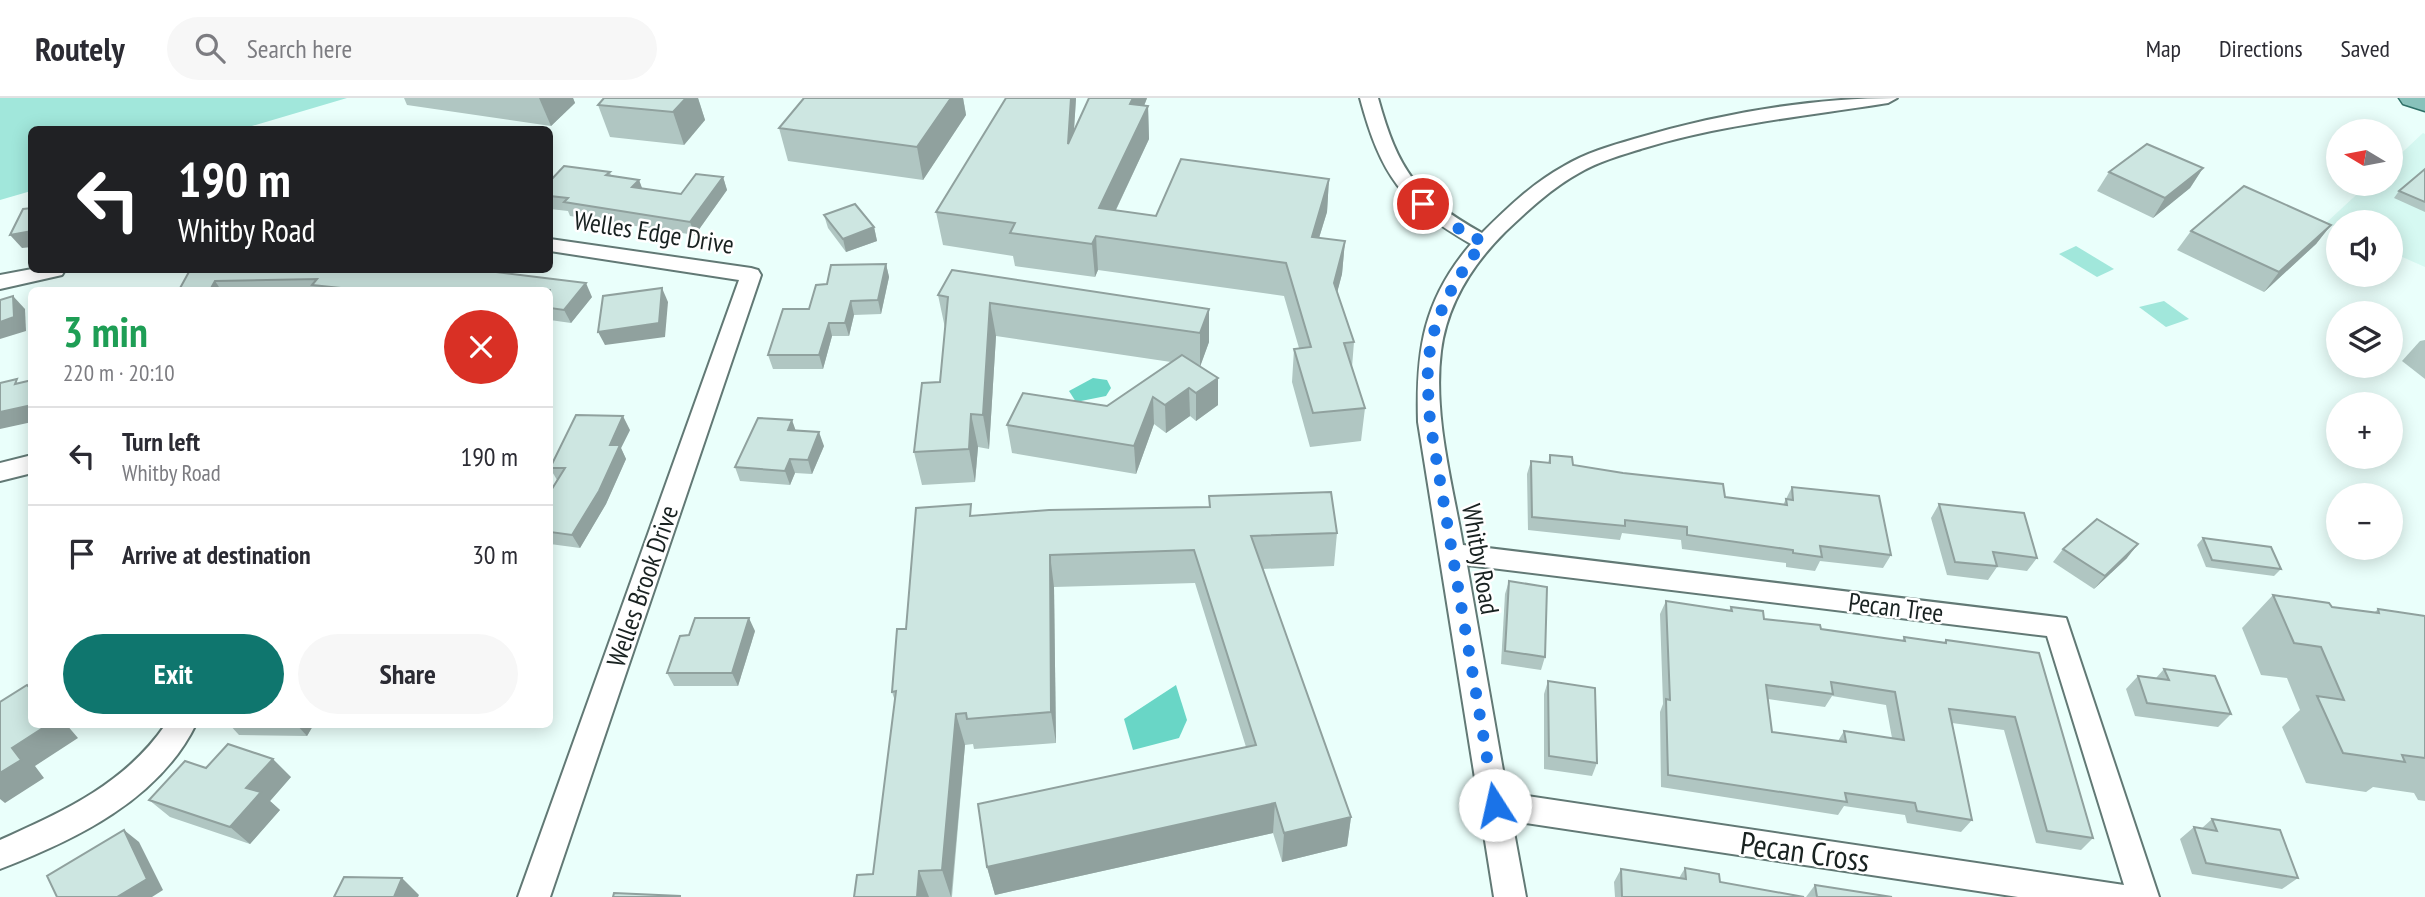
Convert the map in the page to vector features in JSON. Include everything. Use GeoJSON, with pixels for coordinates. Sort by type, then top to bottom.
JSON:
{"type":"FeatureCollection","features":[{"type":"Feature","properties":{"kind":"main road"},"geometry":{"type":"LineString","coordinates":[[2412,98],[2425,103]]}},
{"type":"Feature","properties":{"kind":"street"},"geometry":{"type":"LineString","coordinates":[[1369,98],[1382,146],[1395,173],[1407,189],[1447,222],[1483,242]]}},
{"type":"Feature","properties":{"kind":"street","name":"Whitby Road"},"geometry":{"type":"LineString","coordinates":[[1510,897],[1430,422],[1428,366],[1434,332],[1443,306],[1459,274],[1483,242],[1519,207],[1556,179],[1602,156],[1687,129],[1888,98]]}},
{"type":"Feature","properties":{"kind":"street","name":"Welles Edge Drive"},"geometry":{"type":"LineString","coordinates":[[553,245],[751,275]]}},
{"type":"Feature","properties":{"kind":"street"},"geometry":{"type":"LineString","coordinates":[[0,282],[41,273]]}},
{"type":"Feature","properties":{"kind":"street","name":"Welles Brook Drive"},"geometry":{"type":"LineString","coordinates":[[534,897],[751,275]]}},
{"type":"Feature","properties":{"kind":"street"},"geometry":{"type":"LineString","coordinates":[[0,472],[28,465]]}},
{"type":"Feature","properties":{"kind":"street","name":"Pecan Tree"},"geometry":{"type":"LineString","coordinates":[[1452,553],[2057,626],[2143,897]]}},
{"type":"Feature","properties":{"kind":"street"},"geometry":{"type":"LineString","coordinates":[[0,855],[96,811],[126,789],[159,759],[178,728]]}},
{"type":"Feature","properties":{"kind":"street","name":"Pecan Cross"},"geometry":{"type":"LineString","coordinates":[[1495,805],[2116,897]]}},
{"type":"Feature","properties":{"kind":"shaded area"},"geometry":{"type":"Polygon","coordinates":[[[0,98],[347,98],[252,126],[28,126],[28,192],[0,200],[0,98]]]}},
{"type":"Feature","properties":{"kind":"shaded area"},"geometry":{"type":"Polygon","coordinates":[[[2425,134],[2425,267],[2403,257],[2403,210],[2340,210],[2355,196],[2403,196],[2403,152],[2425,134]]]}},
{"type":"Feature","properties":{"kind":"shaded area"},"geometry":{"type":"Polygon","coordinates":[[[2076,246],[2114,269],[2097,277],[2059,254],[2076,246]]]}},
{"type":"Feature","properties":{"kind":"shaded area"},"geometry":{"type":"Polygon","coordinates":[[[2164,301],[2189,319],[2166,327],[2139,307],[2164,301]]]}},
{"type":"Feature","properties":{"kind":"shaded area"},"geometry":{"type":"Polygon","coordinates":[[[1093,378],[1107,380],[1111,388],[1106,396],[1076,402],[1069,391],[1093,378]]]}},
{"type":"Feature","properties":{"kind":"shaded area"},"geometry":{"type":"Polygon","coordinates":[[[1176,685],[1187,720],[1179,738],[1133,750],[1124,719],[1176,685]]]}},
{"type":"Feature","properties":{"kind":"building"},"geometry":{"type":"Polygon","coordinates":[[[604,98],[686,98],[673,112],[598,105],[604,98]]]}},
{"type":"Feature","properties":{"kind":"building"},"geometry":{"type":"Polygon","coordinates":[[[804,98],[951,98],[917,147],[779,128],[804,98]]]}},
{"type":"Feature","properties":{"kind":"building"},"geometry":{"type":"Polygon","coordinates":[[[1006,98],[1071,98],[1068,144],[1089,98],[1133,98],[1130,104],[1148,106],[1099,208],[1156,216],[1181,159],[1329,179],[1312,237],[1345,241],[1334,283],[1354,342],[1344,343],[1365,408],[1313,413],[1294,349],[1311,347],[1286,263],[1096,236],[1092,244],[1010,233],[1015,223],[936,212],[1006,98]]]}},
{"type":"Feature","properties":{"kind":"building"},"geometry":{"type":"Polygon","coordinates":[[[2147,144],[2203,168],[2165,198],[2109,172],[2147,144]]]}},
{"type":"Feature","properties":{"kind":"building"},"geometry":{"type":"Polygon","coordinates":[[[564,166],[610,172],[606,175],[639,180],[632,187],[681,194],[696,174],[723,177],[690,222],[564,202],[568,198],[553,196],[553,178],[564,166]]]}},
{"type":"Feature","properties":{"kind":"building"},"geometry":{"type":"Polygon","coordinates":[[[2425,169],[2425,202],[2403,193],[2403,188],[2425,169]]]}},
{"type":"Feature","properties":{"kind":"building"},"geometry":{"type":"Polygon","coordinates":[[[2244,186],[2326,223],[2326,230],[2279,272],[2191,231],[2244,186]]]}},
{"type":"Feature","properties":{"kind":"building"},"geometry":{"type":"Polygon","coordinates":[[[855,204],[874,227],[843,239],[824,215],[855,204]]]}},
{"type":"Feature","properties":{"kind":"building"},"geometry":{"type":"Polygon","coordinates":[[[28,208],[28,232],[10,235],[23,209],[28,208]]]}},
{"type":"Feature","properties":{"kind":"building"},"geometry":{"type":"Polygon","coordinates":[[[886,264],[878,300],[851,301],[845,323],[829,323],[819,355],[768,355],[783,309],[809,309],[816,285],[827,284],[831,265],[886,264]]]}},
{"type":"Feature","properties":{"kind":"building"},"geometry":{"type":"Polygon","coordinates":[[[952,270],[1209,309],[1200,333],[990,303],[983,415],[971,414],[969,449],[914,452],[922,383],[940,382],[948,297],[938,295],[952,270]]]}},
{"type":"Feature","properties":{"kind":"building"},"geometry":{"type":"Polygon","coordinates":[[[188,273],[504,273],[586,283],[564,310],[553,308],[553,287],[312,285],[317,279],[215,281],[212,287],[181,287],[188,273]]]}},
{"type":"Feature","properties":{"kind":"building"},"geometry":{"type":"Polygon","coordinates":[[[662,288],[659,323],[598,332],[603,296],[662,288]]]}},
{"type":"Feature","properties":{"kind":"building"},"geometry":{"type":"Polygon","coordinates":[[[13,296],[14,317],[0,322],[0,300],[13,296]]]}},
{"type":"Feature","properties":{"kind":"building"},"geometry":{"type":"Polygon","coordinates":[[[1182,355],[1218,378],[1196,393],[1189,388],[1165,405],[1153,397],[1134,446],[1007,425],[1023,393],[1107,406],[1182,355]]]}},
{"type":"Feature","properties":{"kind":"building"},"geometry":{"type":"Polygon","coordinates":[[[17,379],[15,384],[28,381],[28,406],[0,412],[0,383],[17,379]]]}},
{"type":"Feature","properties":{"kind":"building"},"geometry":{"type":"Polygon","coordinates":[[[576,415],[623,416],[610,445],[620,445],[599,491],[572,535],[553,532],[553,487],[565,468],[553,468],[553,462],[576,415]]]}},
{"type":"Feature","properties":{"kind":"building"},"geometry":{"type":"Polygon","coordinates":[[[758,418],[792,420],[788,430],[819,432],[808,460],[790,459],[785,471],[735,467],[758,418]]]}},
{"type":"Feature","properties":{"kind":"building"},"geometry":{"type":"Polygon","coordinates":[[[1550,455],[1572,457],[1573,465],[1723,484],[1725,497],[1787,505],[1786,499],[1793,500],[1792,487],[1879,496],[1891,555],[1820,546],[1822,557],[1793,553],[1793,550],[1687,535],[1687,527],[1625,520],[1625,526],[1532,517],[1531,461],[1550,463],[1550,455]]]}},
{"type":"Feature","properties":{"kind":"building"},"geometry":{"type":"Polygon","coordinates":[[[1331,492],[1337,533],[1251,536],[1351,817],[1284,833],[1275,803],[987,867],[978,804],[1256,745],[1194,550],[1050,555],[1051,712],[967,719],[966,713],[956,714],[942,870],[919,871],[917,897],[854,897],[857,875],[873,874],[896,691],[892,692],[897,629],[906,629],[916,508],[971,504],[970,516],[1049,510],[1210,507],[1209,496],[1331,492]]]}},
{"type":"Feature","properties":{"kind":"building"},"geometry":{"type":"Polygon","coordinates":[[[1939,504],[2024,513],[2037,558],[1993,552],[1997,566],[1955,562],[1939,504]]]}},
{"type":"Feature","properties":{"kind":"building"},"geometry":{"type":"Polygon","coordinates":[[[2097,519],[2138,544],[2105,576],[2063,549],[2097,519]]]}},
{"type":"Feature","properties":{"kind":"building"},"geometry":{"type":"Polygon","coordinates":[[[2203,538],[2271,547],[2281,569],[2212,560],[2203,538]]]}},
{"type":"Feature","properties":{"kind":"building"},"geometry":{"type":"Polygon","coordinates":[[[1509,581],[1547,587],[1545,657],[1505,651],[1509,581]]]}},
{"type":"Feature","properties":{"kind":"building"},"geometry":{"type":"Polygon","coordinates":[[[2273,595],[2329,603],[2332,607],[2379,613],[2378,609],[2425,616],[2425,758],[2402,755],[2405,762],[2343,753],[2317,696],[2344,700],[2321,647],[2294,643],[2273,595]]]}},
{"type":"Feature","properties":{"kind":"building"},"geometry":{"type":"Polygon","coordinates":[[[1666,601],[1732,611],[1731,607],[1763,611],[1764,619],[1820,625],[1821,629],[1905,641],[1904,637],[1946,643],[1946,640],[2039,653],[2093,838],[2047,831],[2015,717],[1949,709],[1972,820],[1917,811],[1915,803],[1845,793],[1847,802],[1668,775],[1666,699],[1670,700],[1666,601]],[[1831,682],[1833,694],[1766,685],[1772,732],[1846,742],[1844,731],[1904,740],[1895,692],[1831,682]]]}},
{"type":"Feature","properties":{"kind":"building"},"geometry":{"type":"Polygon","coordinates":[[[695,618],[749,618],[732,673],[667,673],[680,636],[689,635],[695,618]]]}},
{"type":"Feature","properties":{"kind":"building"},"geometry":{"type":"Polygon","coordinates":[[[2164,669],[2215,676],[2231,714],[2147,703],[2138,676],[2169,680],[2164,669]]]}},
{"type":"Feature","properties":{"kind":"building"},"geometry":{"type":"Polygon","coordinates":[[[1548,681],[1595,688],[1597,763],[1549,756],[1548,681]]]}},
{"type":"Feature","properties":{"kind":"building"},"geometry":{"type":"Polygon","coordinates":[[[27,685],[28,728],[43,728],[12,748],[21,760],[0,773],[0,702],[27,685]]]}},
{"type":"Feature","properties":{"kind":"building"},"geometry":{"type":"Polygon","coordinates":[[[228,744],[273,759],[246,788],[261,792],[230,827],[149,800],[185,761],[206,768],[228,744]]]}},
{"type":"Feature","properties":{"kind":"building"},"geometry":{"type":"Polygon","coordinates":[[[2212,819],[2280,830],[2298,878],[2206,863],[2194,827],[2217,831],[2212,819]]]}},
{"type":"Feature","properties":{"kind":"building"},"geometry":{"type":"Polygon","coordinates":[[[124,830],[147,879],[117,897],[57,897],[47,876],[124,830]]]}},
{"type":"Feature","properties":{"kind":"building"},"geometry":{"type":"Polygon","coordinates":[[[1685,868],[1719,874],[1720,882],[1804,897],[1622,897],[1621,869],[1686,879],[1685,868]]]}},
{"type":"Feature","properties":{"kind":"building"},"geometry":{"type":"Polygon","coordinates":[[[344,877],[402,878],[394,897],[334,897],[344,877]]]}},
{"type":"Feature","properties":{"kind":"building"},"geometry":{"type":"Polygon","coordinates":[[[1815,885],[1892,897],[1817,897],[1815,885]]]}},
{"type":"Feature","properties":{"kind":"building"},"geometry":{"type":"Polygon","coordinates":[[[614,893],[680,896],[680,897],[613,897],[614,893]]]}},
{"type":"Feature","properties":{"kind":"route"},"geometry":{"type":"LineString","coordinates":[[1423,204],[1447,222],[1483,242],[1459,274],[1443,306],[1434,332],[1428,366],[1430,422],[1495,805]]}}]}
